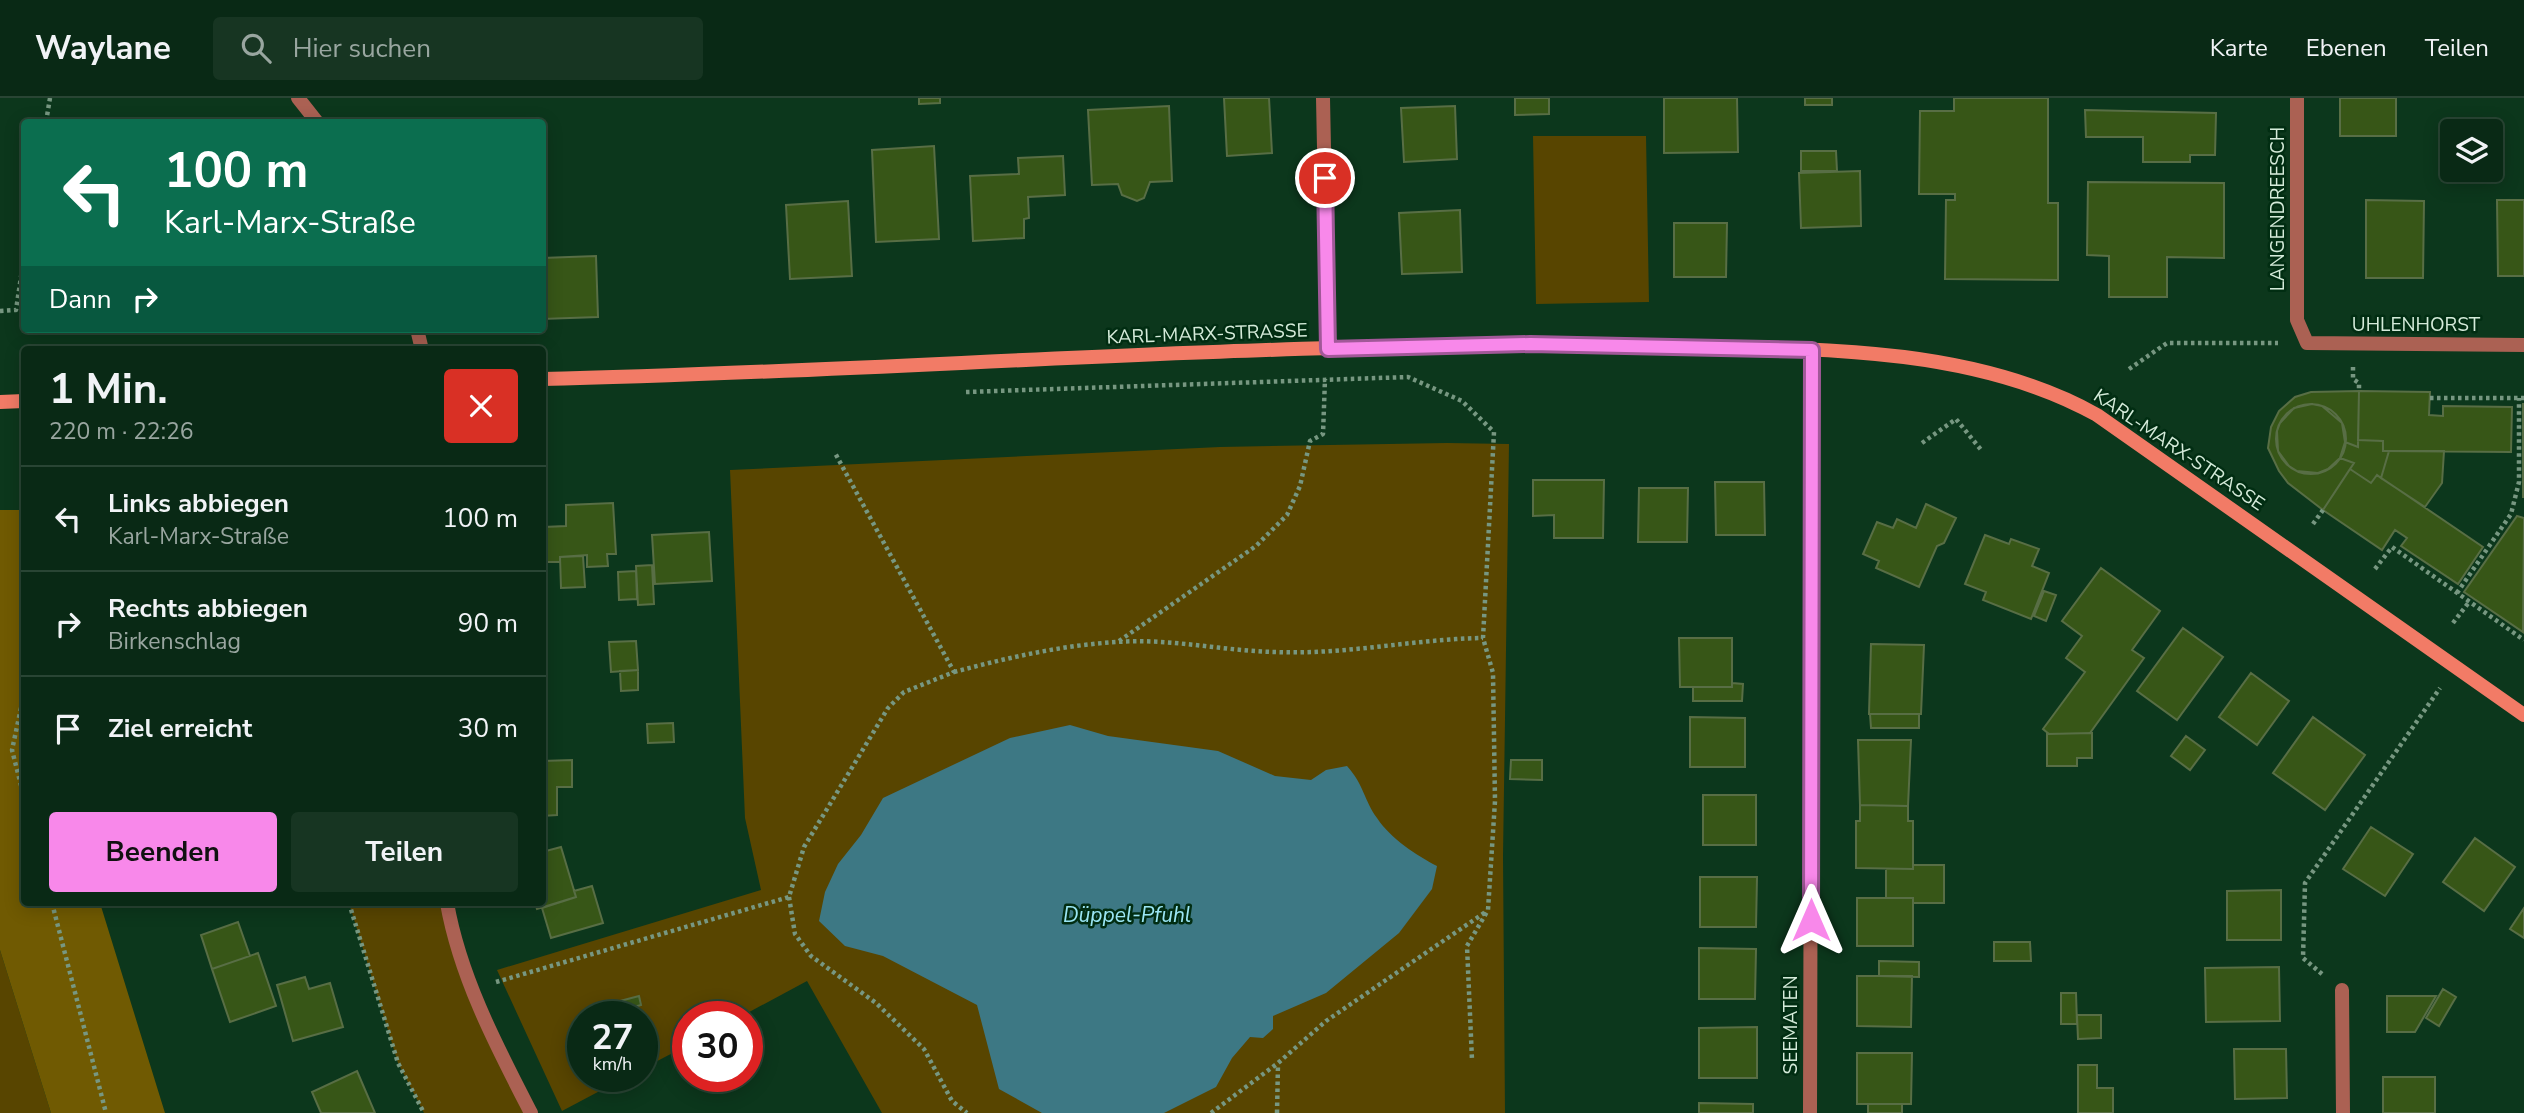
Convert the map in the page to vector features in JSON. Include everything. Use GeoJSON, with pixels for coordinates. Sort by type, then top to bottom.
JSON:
{"type":"FeatureCollection","features":[{"type":"Feature","properties":{"kind":"street"},"geometry":{"type":"LineString","coordinates":[[298,98],[315,119]]}},
{"type":"Feature","properties":{"kind":"street"},"geometry":{"type":"LineString","coordinates":[[1323,98],[1328,349]]}},
{"type":"Feature","properties":{"kind":"street","name":"LANGENDREESCH"},"geometry":{"type":"LineString","coordinates":[[2297,98],[2297,320],[2307,343]]}},
{"type":"Feature","properties":{"kind":"street","name":"UHLENHORST"},"geometry":{"type":"LineString","coordinates":[[2307,343],[2524,345]]}},
{"type":"Feature","properties":{"kind":"street","name":"KARL-MARX-STRASSE"},"geometry":{"type":"LineString","coordinates":[[546,379],[1328,349],[1530,344],[1812,350],[1883,355],[1966,369],[2034,387],[2072,401],[2140,443],[2523,713]]}},
{"type":"Feature","properties":{"kind":"street","name":"SEEMATEN"},"geometry":{"type":"LineString","coordinates":[[1810,1113],[1812,350]]}},
{"type":"Feature","properties":{"kind":"street"},"geometry":{"type":"LineString","coordinates":[[0,402],[21,401]]}},
{"type":"Feature","properties":{"kind":"street"},"geometry":{"type":"LineString","coordinates":[[448,906],[488,1028],[531,1113]]}},
{"type":"Feature","properties":{"kind":"street"},"geometry":{"type":"LineString","coordinates":[[2342,990],[2343,1113]]}},
{"type":"Feature","properties":{"kind":"path"},"geometry":{"type":"LineString","coordinates":[[46,119],[50,98]]}},
{"type":"Feature","properties":{"kind":"path"},"geometry":{"type":"LineString","coordinates":[[0,311],[16,310],[21,277]]}},
{"type":"Feature","properties":{"kind":"path"},"geometry":{"type":"LineString","coordinates":[[2129,369],[2167,342],[2307,343]]}},
{"type":"Feature","properties":{"kind":"path"},"geometry":{"type":"LineString","coordinates":[[1118,642],[1256,546],[1287,515],[1300,486],[1310,441],[1324,434],[1328,349]]}},
{"type":"Feature","properties":{"kind":"path"},"geometry":{"type":"LineString","coordinates":[[1325,379],[1408,377],[1462,401],[1494,432],[1483,638],[1493,686],[1495,801],[1488,910],[1467,946],[1472,1060]]}},
{"type":"Feature","properties":{"kind":"path"},"geometry":{"type":"LineString","coordinates":[[2430,398],[2522,398],[2519,482],[2511,514],[2457,593]]}},
{"type":"Feature","properties":{"kind":"path"},"geometry":{"type":"LineString","coordinates":[[1922,443],[1956,419],[1982,451]]}},
{"type":"Feature","properties":{"kind":"path"},"geometry":{"type":"LineString","coordinates":[[835,453],[954,672]]}},
{"type":"Feature","properties":{"kind":"path"},"geometry":{"type":"LineString","coordinates":[[2313,524],[2323,510]]}},
{"type":"Feature","properties":{"kind":"path"},"geometry":{"type":"LineString","coordinates":[[2375,569],[2392,547],[2524,640]]}},
{"type":"Feature","properties":{"kind":"path"},"geometry":{"type":"LineString","coordinates":[[2453,623],[2469,601]]}},
{"type":"Feature","properties":{"kind":"path"},"geometry":{"type":"LineString","coordinates":[[967,1113],[952,1101],[924,1049],[876,1003],[811,956],[795,934],[789,897],[804,847],[888,708],[904,692],[954,672],[1118,642],[1206,644],[1275,652],[1357,650],[1448,638],[1483,638]]}},
{"type":"Feature","properties":{"kind":"path"},"geometry":{"type":"LineString","coordinates":[[2342,990],[2304,958],[2305,883],[2445,681]]}},
{"type":"Feature","properties":{"kind":"path"},"geometry":{"type":"LineString","coordinates":[[21,708],[12,750],[21,785]]}},
{"type":"Feature","properties":{"kind":"path"},"geometry":{"type":"LineString","coordinates":[[474,989],[789,897]]}},
{"type":"Feature","properties":{"kind":"path"},"geometry":{"type":"LineString","coordinates":[[53,906],[106,1113]]}},
{"type":"Feature","properties":{"kind":"path"},"geometry":{"type":"LineString","coordinates":[[350,906],[398,1063],[424,1113]]}},
{"type":"Feature","properties":{"kind":"path"},"geometry":{"type":"LineString","coordinates":[[1211,1113],[1278,1063],[1326,1021],[1488,910]]}},
{"type":"Feature","properties":{"kind":"path"},"geometry":{"type":"LineString","coordinates":[[1277,1113],[1278,1063]]}},
{"type":"Feature","properties":{"kind":"shaded area"},"geometry":{"type":"Polygon","coordinates":[[[1533,136],[1646,136],[1649,302],[1536,304],[1533,136]]]}},
{"type":"Feature","properties":{"kind":"shaded area"},"geometry":{"type":"Polygon","coordinates":[[[1509,444],[1503,857],[1505,1113],[882,1113],[807,981],[763,1005],[763,1001],[672,1001],[672,1053],[658,1061],[658,1001],[567,1001],[567,1092],[598,1092],[562,1111],[497,970],[761,890],[745,818],[730,470],[1220,447],[1509,444]]]}},
{"type":"Feature","properties":{"kind":"shaded area"},"geometry":{"type":"Polygon","coordinates":[[[0,510],[21,510],[21,906],[101,906],[165,1113],[51,1113],[0,950],[0,510]]]}},
{"type":"Feature","properties":{"kind":"shaded area"},"geometry":{"type":"Polygon","coordinates":[[[350,906],[447,906],[450,922],[531,1113],[424,1113],[398,1063],[350,906]]]}},
{"type":"Feature","properties":{"kind":"shaded area"},"geometry":{"type":"Polygon","coordinates":[[[0,950],[51,1113],[0,1113],[0,950]]]}},
{"type":"Feature","properties":{"kind":"water","name":"Düppel-Pfuhl"},"geometry":{"type":"Polygon","coordinates":[[[1070,725],[1108,736],[1218,751],[1275,776],[1311,780],[1326,770],[1347,766],[1389,833],[1404,846],[1437,866],[1432,889],[1399,933],[1326,993],[1273,1016],[1273,1029],[1263,1038],[1250,1037],[1232,1058],[1216,1087],[1164,1113],[1042,1113],[999,1089],[977,1005],[883,956],[845,946],[819,921],[825,892],[838,864],[861,835],[883,798],[1010,738],[1070,725]]]}},
{"type":"Feature","properties":{"kind":"building"},"geometry":{"type":"Polygon","coordinates":[[[919,98],[940,98],[940,103],[919,104],[919,98]]]}},
{"type":"Feature","properties":{"kind":"building"},"geometry":{"type":"Polygon","coordinates":[[[1224,98],[1269,98],[1272,153],[1227,156],[1224,98]]]}},
{"type":"Feature","properties":{"kind":"building"},"geometry":{"type":"Polygon","coordinates":[[[1515,98],[1549,98],[1549,114],[1515,115],[1515,98]]]}},
{"type":"Feature","properties":{"kind":"building"},"geometry":{"type":"Polygon","coordinates":[[[1664,98],[1737,98],[1738,152],[1664,153],[1664,98]]]}},
{"type":"Feature","properties":{"kind":"building"},"geometry":{"type":"Polygon","coordinates":[[[1805,98],[1832,98],[1832,105],[1805,105],[1805,98]]]}},
{"type":"Feature","properties":{"kind":"building"},"geometry":{"type":"Polygon","coordinates":[[[1954,98],[2048,98],[2048,203],[2058,203],[2058,280],[1945,279],[1946,200],[1955,200],[1955,194],[1919,194],[1920,111],[1954,111],[1954,98]]]}},
{"type":"Feature","properties":{"kind":"building"},"geometry":{"type":"Polygon","coordinates":[[[2340,98],[2396,98],[2396,136],[2340,136],[2340,98]]]}},
{"type":"Feature","properties":{"kind":"building"},"geometry":{"type":"Polygon","coordinates":[[[1169,106],[1172,181],[1150,182],[1144,198],[1137,201],[1122,195],[1118,184],[1092,185],[1088,110],[1169,106]]]}},
{"type":"Feature","properties":{"kind":"building"},"geometry":{"type":"Polygon","coordinates":[[[1455,106],[1457,159],[1404,162],[1401,108],[1455,106]]]}},
{"type":"Feature","properties":{"kind":"building"},"geometry":{"type":"Polygon","coordinates":[[[2085,110],[2216,113],[2215,155],[2190,155],[2190,162],[2143,162],[2143,137],[2086,137],[2085,110]]]}},
{"type":"Feature","properties":{"kind":"building"},"geometry":{"type":"Polygon","coordinates":[[[934,146],[939,239],[876,242],[872,150],[934,146]]]}},
{"type":"Feature","properties":{"kind":"building"},"geometry":{"type":"Polygon","coordinates":[[[1801,151],[1836,151],[1837,171],[1801,171],[1801,151]]]}},
{"type":"Feature","properties":{"kind":"building"},"geometry":{"type":"Polygon","coordinates":[[[1063,156],[1065,195],[1028,197],[1029,218],[1024,219],[1024,238],[973,241],[970,176],[1019,174],[1018,158],[1063,156]]]}},
{"type":"Feature","properties":{"kind":"building"},"geometry":{"type":"Polygon","coordinates":[[[1860,171],[1861,226],[1801,228],[1799,173],[1860,171]]]}},
{"type":"Feature","properties":{"kind":"building"},"geometry":{"type":"Polygon","coordinates":[[[2088,182],[2224,183],[2224,258],[2167,257],[2167,297],[2109,297],[2109,256],[2087,255],[2088,182]]]}},
{"type":"Feature","properties":{"kind":"building"},"geometry":{"type":"Polygon","coordinates":[[[2366,200],[2424,201],[2423,278],[2366,278],[2366,200]]]}},
{"type":"Feature","properties":{"kind":"building"},"geometry":{"type":"Polygon","coordinates":[[[2497,200],[2524,200],[2524,276],[2498,276],[2497,200]]]}},
{"type":"Feature","properties":{"kind":"building"},"geometry":{"type":"Polygon","coordinates":[[[848,201],[852,276],[790,279],[786,205],[848,201]]]}},
{"type":"Feature","properties":{"kind":"building"},"geometry":{"type":"Polygon","coordinates":[[[1460,210],[1462,272],[1402,274],[1399,213],[1460,210]]]}},
{"type":"Feature","properties":{"kind":"building"},"geometry":{"type":"Polygon","coordinates":[[[1674,223],[1727,223],[1726,277],[1674,277],[1674,223]]]}},
{"type":"Feature","properties":{"kind":"building"},"geometry":{"type":"Polygon","coordinates":[[[596,256],[598,317],[546,319],[546,258],[596,256]]]}},
{"type":"Feature","properties":{"kind":"building"},"geometry":{"type":"Polygon","coordinates":[[[2359,391],[2430,392],[2429,415],[2443,416],[2443,406],[2512,407],[2511,452],[2383,451],[2383,441],[2358,440],[2359,391]]]}},
{"type":"Feature","properties":{"kind":"building"},"geometry":{"type":"Polygon","coordinates":[[[2359,391],[2358,447],[2345,442],[2342,423],[2322,406],[2312,404],[2294,408],[2280,423],[2277,431],[2278,451],[2289,466],[2297,471],[2318,473],[2328,469],[2340,458],[2354,463],[2323,510],[2288,483],[2279,471],[2268,448],[2271,427],[2279,411],[2295,397],[2311,392],[2359,391]]]}},
{"type":"Feature","properties":{"kind":"building"},"geometry":{"type":"Polygon","coordinates":[[[2311,404],[2330,410],[2340,420],[2346,439],[2340,458],[2330,468],[2311,474],[2292,468],[2282,458],[2276,439],[2282,420],[2292,410],[2311,404]]]}},
{"type":"Feature","properties":{"kind":"building"},"geometry":{"type":"Polygon","coordinates":[[[2524,404],[2524,497],[2523,497],[2524,404]]]}},
{"type":"Feature","properties":{"kind":"building"},"geometry":{"type":"Polygon","coordinates":[[[2358,440],[2383,441],[2383,451],[2389,451],[2381,478],[2377,475],[2371,483],[2350,469],[2354,463],[2340,458],[2345,442],[2358,447],[2358,440]]]}},
{"type":"Feature","properties":{"kind":"building"},"geometry":{"type":"Polygon","coordinates":[[[2389,451],[2444,451],[2442,483],[2425,507],[2381,478],[2389,451]]]}},
{"type":"Feature","properties":{"kind":"building"},"geometry":{"type":"Polygon","coordinates":[[[2350,469],[2371,483],[2377,475],[2483,547],[2458,584],[2401,546],[2407,538],[2395,530],[2382,550],[2323,510],[2350,469]]]}},
{"type":"Feature","properties":{"kind":"building"},"geometry":{"type":"Polygon","coordinates":[[[1533,480],[1604,480],[1603,538],[1554,538],[1554,515],[1533,516],[1533,480]]]}},
{"type":"Feature","properties":{"kind":"building"},"geometry":{"type":"Polygon","coordinates":[[[1715,482],[1764,482],[1765,535],[1716,535],[1715,482]]]}},
{"type":"Feature","properties":{"kind":"building"},"geometry":{"type":"Polygon","coordinates":[[[1639,488],[1688,488],[1687,542],[1638,542],[1639,488]]]}},
{"type":"Feature","properties":{"kind":"building"},"geometry":{"type":"Polygon","coordinates":[[[613,503],[616,554],[607,554],[608,566],[587,567],[587,555],[560,557],[560,562],[546,562],[546,527],[566,526],[566,505],[613,503]]]}},
{"type":"Feature","properties":{"kind":"building"},"geometry":{"type":"Polygon","coordinates":[[[1926,504],[1956,518],[1944,543],[1937,546],[1919,587],[1876,568],[1879,561],[1863,554],[1877,522],[1893,528],[1897,519],[1916,528],[1926,504]]]}},
{"type":"Feature","properties":{"kind":"building"},"geometry":{"type":"Polygon","coordinates":[[[2517,516],[2524,518],[2523,632],[2464,592],[2517,516]]]}},
{"type":"Feature","properties":{"kind":"building"},"geometry":{"type":"Polygon","coordinates":[[[709,532],[712,581],[655,584],[652,535],[709,532]]]}},
{"type":"Feature","properties":{"kind":"building"},"geometry":{"type":"Polygon","coordinates":[[[1985,535],[2009,544],[2011,539],[2039,549],[2032,566],[2049,573],[2031,619],[1983,600],[1986,592],[1965,584],[1985,535]]]}},
{"type":"Feature","properties":{"kind":"building"},"geometry":{"type":"Polygon","coordinates":[[[583,556],[585,587],[561,588],[560,557],[583,556]]]}},
{"type":"Feature","properties":{"kind":"building"},"geometry":{"type":"Polygon","coordinates":[[[652,565],[654,604],[638,605],[636,566],[652,565]]]}},
{"type":"Feature","properties":{"kind":"building"},"geometry":{"type":"Polygon","coordinates":[[[2101,568],[2160,611],[2132,650],[2144,658],[2090,733],[2049,734],[2043,729],[2085,672],[2066,658],[2082,636],[2062,621],[2101,568]]]}},
{"type":"Feature","properties":{"kind":"building"},"geometry":{"type":"Polygon","coordinates":[[[636,571],[637,599],[619,600],[618,572],[636,571]]]}},
{"type":"Feature","properties":{"kind":"building"},"geometry":{"type":"Polygon","coordinates":[[[2044,591],[2056,595],[2046,621],[2034,616],[2044,591]]]}},
{"type":"Feature","properties":{"kind":"building"},"geometry":{"type":"Polygon","coordinates":[[[2183,628],[2223,657],[2177,720],[2137,691],[2183,628]]]}},
{"type":"Feature","properties":{"kind":"building"},"geometry":{"type":"Polygon","coordinates":[[[1679,638],[1732,638],[1732,687],[1680,687],[1679,638]]]}},
{"type":"Feature","properties":{"kind":"building"},"geometry":{"type":"Polygon","coordinates":[[[636,641],[638,670],[611,672],[609,642],[636,641]]]}},
{"type":"Feature","properties":{"kind":"building"},"geometry":{"type":"Polygon","coordinates":[[[1871,644],[1924,645],[1921,714],[1869,714],[1871,644]]]}},
{"type":"Feature","properties":{"kind":"building"},"geometry":{"type":"Polygon","coordinates":[[[638,670],[638,690],[621,691],[620,671],[638,670]]]}},
{"type":"Feature","properties":{"kind":"building"},"geometry":{"type":"Polygon","coordinates":[[[2251,673],[2289,701],[2257,745],[2219,717],[2251,673]]]}},
{"type":"Feature","properties":{"kind":"building"},"geometry":{"type":"Polygon","coordinates":[[[1732,683],[1743,684],[1742,701],[1693,701],[1693,687],[1732,687],[1732,683]]]}},
{"type":"Feature","properties":{"kind":"building"},"geometry":{"type":"Polygon","coordinates":[[[1870,714],[1919,714],[1919,728],[1871,728],[1870,714]]]}},
{"type":"Feature","properties":{"kind":"building"},"geometry":{"type":"Polygon","coordinates":[[[1690,717],[1745,718],[1745,767],[1690,767],[1690,717]]]}},
{"type":"Feature","properties":{"kind":"building"},"geometry":{"type":"Polygon","coordinates":[[[2313,717],[2365,755],[2325,810],[2273,773],[2313,717]]]}},
{"type":"Feature","properties":{"kind":"building"},"geometry":{"type":"Polygon","coordinates":[[[673,723],[674,742],[648,743],[647,724],[673,723]]]}},
{"type":"Feature","properties":{"kind":"building"},"geometry":{"type":"Polygon","coordinates":[[[2092,733],[2092,758],[2077,758],[2077,766],[2047,766],[2047,734],[2092,733]]]}},
{"type":"Feature","properties":{"kind":"building"},"geometry":{"type":"Polygon","coordinates":[[[2186,736],[2205,750],[2190,770],[2171,756],[2186,736]]]}},
{"type":"Feature","properties":{"kind":"building"},"geometry":{"type":"Polygon","coordinates":[[[1858,740],[1911,740],[1908,806],[1860,805],[1858,740]]]}},
{"type":"Feature","properties":{"kind":"building"},"geometry":{"type":"Polygon","coordinates":[[[572,760],[572,787],[557,787],[557,815],[546,816],[546,761],[572,760]]]}},
{"type":"Feature","properties":{"kind":"building"},"geometry":{"type":"Polygon","coordinates":[[[1511,760],[1542,760],[1542,780],[1510,779],[1511,760]]]}},
{"type":"Feature","properties":{"kind":"building"},"geometry":{"type":"Polygon","coordinates":[[[1703,795],[1756,795],[1756,845],[1703,845],[1703,795]]]}},
{"type":"Feature","properties":{"kind":"building"},"geometry":{"type":"Polygon","coordinates":[[[1860,805],[1908,806],[1908,821],[1913,821],[1913,869],[1856,868],[1856,821],[1860,821],[1860,805]]]}},
{"type":"Feature","properties":{"kind":"building"},"geometry":{"type":"Polygon","coordinates":[[[2371,827],[2413,854],[2385,896],[2343,869],[2371,827]]]}},
{"type":"Feature","properties":{"kind":"building"},"geometry":{"type":"Polygon","coordinates":[[[2475,838],[2515,867],[2484,911],[2443,882],[2475,838]]]}},
{"type":"Feature","properties":{"kind":"building"},"geometry":{"type":"Polygon","coordinates":[[[561,847],[576,897],[537,909],[536,906],[546,906],[546,851],[561,847]]]}},
{"type":"Feature","properties":{"kind":"building"},"geometry":{"type":"Polygon","coordinates":[[[1913,865],[1944,865],[1944,903],[1913,903],[1913,898],[1886,898],[1886,869],[1913,869],[1913,865]]]}},
{"type":"Feature","properties":{"kind":"building"},"geometry":{"type":"Polygon","coordinates":[[[1700,877],[1757,877],[1756,927],[1700,927],[1700,877]]]}},
{"type":"Feature","properties":{"kind":"building"},"geometry":{"type":"Polygon","coordinates":[[[592,886],[603,923],[551,938],[542,908],[576,897],[574,891],[592,886]]]}},
{"type":"Feature","properties":{"kind":"building"},"geometry":{"type":"Polygon","coordinates":[[[2281,890],[2281,940],[2227,940],[2227,891],[2281,890]]]}},
{"type":"Feature","properties":{"kind":"building"},"geometry":{"type":"Polygon","coordinates":[[[1857,898],[1913,898],[1913,946],[1857,946],[1857,898]]]}},
{"type":"Feature","properties":{"kind":"building"},"geometry":{"type":"Polygon","coordinates":[[[2524,908],[2524,938],[2510,929],[2524,908]]]}},
{"type":"Feature","properties":{"kind":"building"},"geometry":{"type":"Polygon","coordinates":[[[238,922],[250,956],[212,969],[201,935],[238,922]]]}},
{"type":"Feature","properties":{"kind":"building"},"geometry":{"type":"Polygon","coordinates":[[[1994,942],[2030,942],[2031,961],[1994,961],[1994,942]]]}},
{"type":"Feature","properties":{"kind":"building"},"geometry":{"type":"Polygon","coordinates":[[[1699,948],[1756,949],[1755,999],[1699,999],[1699,948]]]}},
{"type":"Feature","properties":{"kind":"building"},"geometry":{"type":"Polygon","coordinates":[[[258,953],[276,1006],[230,1022],[212,969],[258,953]]]}},
{"type":"Feature","properties":{"kind":"building"},"geometry":{"type":"Polygon","coordinates":[[[1879,961],[1919,962],[1919,977],[1879,976],[1879,961]]]}},
{"type":"Feature","properties":{"kind":"building"},"geometry":{"type":"Polygon","coordinates":[[[2279,967],[2280,1021],[2206,1022],[2205,968],[2279,967]]]}},
{"type":"Feature","properties":{"kind":"building"},"geometry":{"type":"Polygon","coordinates":[[[1857,976],[1912,976],[1911,1027],[1857,1026],[1857,976]]]}},
{"type":"Feature","properties":{"kind":"building"},"geometry":{"type":"Polygon","coordinates":[[[305,977],[309,989],[330,983],[343,1027],[293,1041],[277,985],[305,977]]]}},
{"type":"Feature","properties":{"kind":"building"},"geometry":{"type":"Polygon","coordinates":[[[2443,989],[2456,997],[2439,1026],[2426,1018],[2443,989]]]}},
{"type":"Feature","properties":{"kind":"building"},"geometry":{"type":"Polygon","coordinates":[[[2061,993],[2076,993],[2077,1024],[2061,1024],[2061,993]]]}},
{"type":"Feature","properties":{"kind":"building"},"geometry":{"type":"Polygon","coordinates":[[[639,996],[640,1001],[620,1001],[639,996]]]}},
{"type":"Feature","properties":{"kind":"building"},"geometry":{"type":"Polygon","coordinates":[[[2387,996],[2436,996],[2415,1032],[2387,1032],[2387,996]]]}},
{"type":"Feature","properties":{"kind":"building"},"geometry":{"type":"Polygon","coordinates":[[[2077,1015],[2101,1015],[2101,1038],[2078,1039],[2077,1015]]]}},
{"type":"Feature","properties":{"kind":"building"},"geometry":{"type":"Polygon","coordinates":[[[1757,1027],[1757,1078],[1699,1078],[1699,1028],[1757,1027]]]}},
{"type":"Feature","properties":{"kind":"building"},"geometry":{"type":"Polygon","coordinates":[[[2234,1049],[2286,1049],[2287,1098],[2235,1099],[2234,1049]]]}},
{"type":"Feature","properties":{"kind":"building"},"geometry":{"type":"Polygon","coordinates":[[[1857,1053],[1912,1053],[1911,1104],[1857,1104],[1857,1053]]]}},
{"type":"Feature","properties":{"kind":"building"},"geometry":{"type":"Polygon","coordinates":[[[2078,1065],[2097,1065],[2097,1088],[2113,1088],[2113,1113],[2078,1113],[2078,1065]]]}},
{"type":"Feature","properties":{"kind":"building"},"geometry":{"type":"Polygon","coordinates":[[[357,1071],[375,1113],[321,1113],[312,1092],[357,1071]]]}},
{"type":"Feature","properties":{"kind":"building"},"geometry":{"type":"Polygon","coordinates":[[[2383,1077],[2435,1077],[2435,1113],[2383,1113],[2383,1077]]]}},
{"type":"Feature","properties":{"kind":"building"},"geometry":{"type":"Polygon","coordinates":[[[1699,1103],[1753,1104],[1753,1113],[1699,1113],[1699,1103]]]}},
{"type":"Feature","properties":{"kind":"building"},"geometry":{"type":"Polygon","coordinates":[[[1868,1104],[1902,1104],[1902,1113],[1868,1113],[1868,1104]]]}},
{"type":"Feature","properties":{"kind":"route"},"geometry":{"type":"LineString","coordinates":[[1325,178],[1328,349],[1530,344],[1812,350],[1811,920]]}}]}
